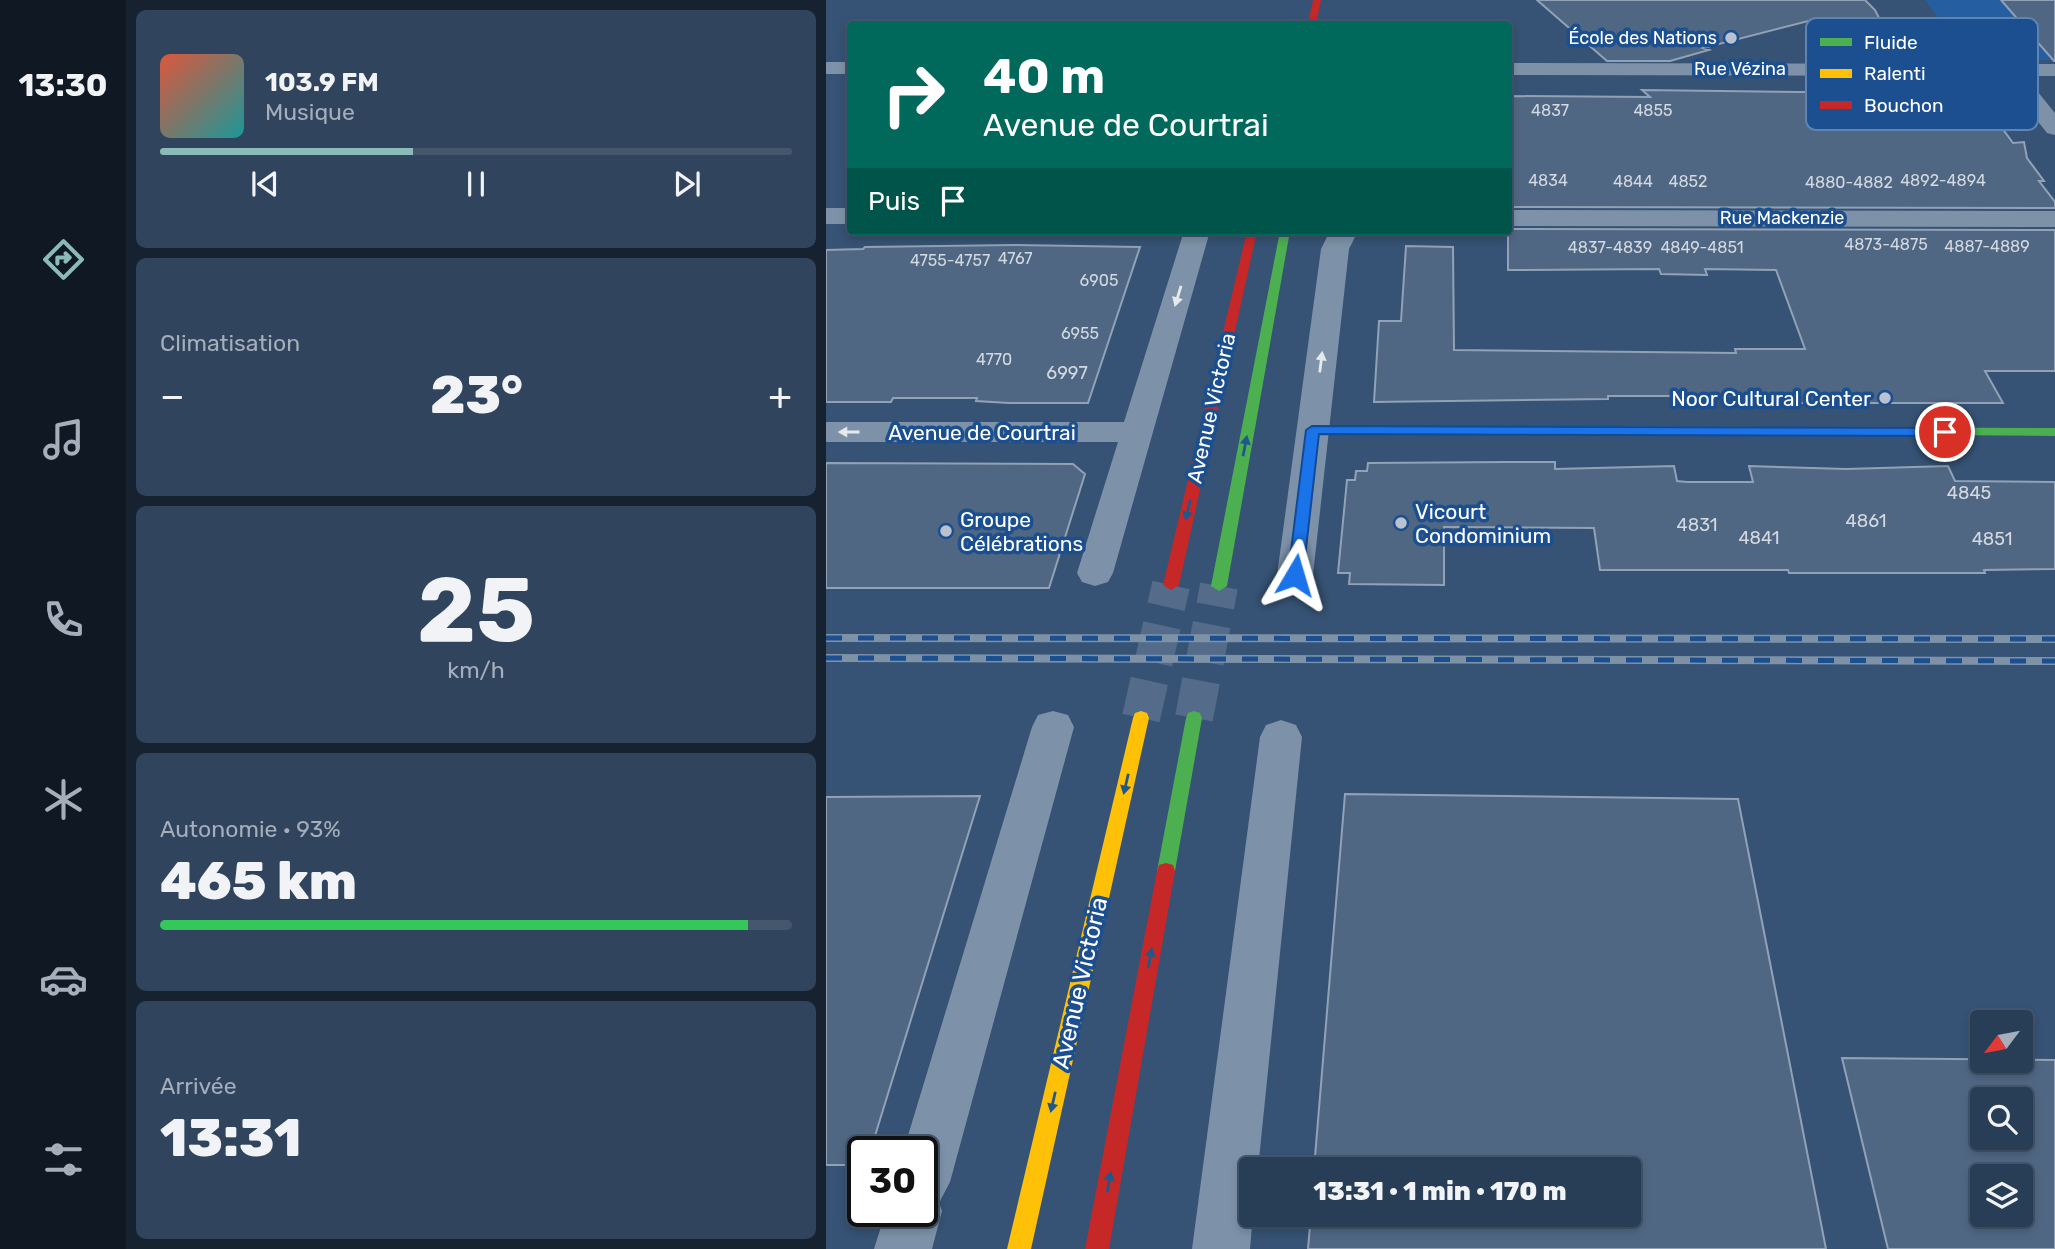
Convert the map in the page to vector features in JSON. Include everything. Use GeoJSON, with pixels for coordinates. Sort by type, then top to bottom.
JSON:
{"type":"FeatureCollection","features":[{"type":"Feature","properties":{"kind":"street"},"geometry":{"type":"LineString","coordinates":[[1313,21],[1317,0]]}},
{"type":"Feature","properties":{"kind":"street"},"geometry":{"type":"LineString","coordinates":[[826,68],[847,68]]}},
{"type":"Feature","properties":{"kind":"street","name":"Rue Vézina"},"geometry":{"type":"LineString","coordinates":[[1512,69],[1806,70]]}},
{"type":"Feature","properties":{"kind":"street"},"geometry":{"type":"LineString","coordinates":[[2038,107],[2055,128]]}},
{"type":"Feature","properties":{"kind":"street"},"geometry":{"type":"LineString","coordinates":[[826,216],[847,216]]}},
{"type":"Feature","properties":{"kind":"street","name":"Rue Mackenzie"},"geometry":{"type":"LineString","coordinates":[[1512,218],[2055,219]]}},
{"type":"Feature","properties":{"kind":"street"},"geometry":{"type":"LineString","coordinates":[[1095,573],[1197,235]]}},
{"type":"Feature","properties":{"kind":"street","name":"Avenue Victoria"},"geometry":{"type":"LineString","coordinates":[[1171,586],[1251,235]]}},
{"type":"Feature","properties":{"kind":"street","name":"Avenue Victoria"},"geometry":{"type":"LineString","coordinates":[[1219,586],[1284,235]]}},
{"type":"Feature","properties":{"kind":"street"},"geometry":{"type":"LineString","coordinates":[[1295,575],[1335,249],[1341,235]]}},
{"type":"Feature","properties":{"kind":"street"},"geometry":{"type":"LineString","coordinates":[[1312,430],[2055,432]]}},
{"type":"Feature","properties":{"kind":"street","name":"Avenue de Courtrai"},"geometry":{"type":"LineString","coordinates":[[826,432],[1138,432]]}},
{"type":"Feature","properties":{"kind":"street","name":"Avenue Victoria"},"geometry":{"type":"LineString","coordinates":[[1020,1249],[1141,718]]}},
{"type":"Feature","properties":{"kind":"street"},"geometry":{"type":"LineString","coordinates":[[1097,1249],[1194,718]]}},
{"type":"Feature","properties":{"kind":"street"},"geometry":{"type":"LineString","coordinates":[[935,1136],[1053,727]]}},
{"type":"Feature","properties":{"kind":"street"},"geometry":{"type":"LineString","coordinates":[[1221,1249],[1280,737]]}},
{"type":"Feature","properties":{"kind":"street"},"geometry":{"type":"LineString","coordinates":[[903,1249],[909,1227]]}},
{"type":"Feature","properties":{"kind":"shaded area"},"geometry":{"type":"Polygon","coordinates":[[[1925,0],[2055,0],[2055,60],[2038,60],[2038,18],[1938,18],[1925,0]]]}},
{"type":"Feature","properties":{"kind":"building"},"geometry":{"type":"Polygon","coordinates":[[[1537,0],[1865,0],[1879,18],[1806,18],[1806,22],[1703,48],[1709,50],[1670,61],[1607,61],[1537,0]]]}},
{"type":"Feature","properties":{"kind":"building"},"geometry":{"type":"Polygon","coordinates":[[[2001,0],[2055,0],[2055,61],[2038,43],[2038,18],[2017,18],[2001,0]]]}},
{"type":"Feature","properties":{"kind":"building"},"geometry":{"type":"Polygon","coordinates":[[[1642,90],[1806,92],[1806,130],[2004,130],[2013,143],[2024,142],[2027,158],[2044,181],[2039,181],[2055,202],[2055,208],[1512,207],[1512,96],[1650,97],[1642,90]]]}},
{"type":"Feature","properties":{"kind":"building"},"geometry":{"type":"Polygon","coordinates":[[[1512,229],[2055,230],[2055,371],[1985,371],[2003,403],[1788,403],[1787,400],[1750,399],[1749,396],[1608,396],[1608,399],[1374,402],[1379,321],[1401,321],[1406,246],[1453,247],[1454,350],[1736,353],[1735,349],[1805,349],[1776,270],[1705,269],[1707,275],[1661,274],[1659,269],[1508,270],[1508,235],[1512,235],[1512,229]]]}},
{"type":"Feature","properties":{"kind":"building"},"geometry":{"type":"Polygon","coordinates":[[[1014,245],[1140,247],[1088,403],[1009,403],[976,401],[977,398],[893,398],[891,402],[826,402],[826,250],[1014,245]]]}},
{"type":"Feature","properties":{"kind":"building"},"geometry":{"type":"Polygon","coordinates":[[[1555,462],[1555,469],[1674,466],[1677,481],[1687,482],[1753,482],[1749,466],[1846,469],[1948,466],[1955,481],[2055,482],[2055,569],[1984,570],[1985,573],[1600,570],[1594,528],[1444,527],[1444,585],[1349,584],[1350,573],[1338,573],[1347,480],[1355,480],[1356,471],[1367,471],[1368,463],[1555,462]]]}},
{"type":"Feature","properties":{"kind":"building","name":"Groupe Célébrations"},"geometry":{"type":"Polygon","coordinates":[[[826,463],[1073,464],[1085,474],[1049,588],[826,588],[826,463]]]}},
{"type":"Feature","properties":{"kind":"building"},"geometry":{"type":"Polygon","coordinates":[[[1345,794],[1738,799],[1826,1249],[1308,1249],[1310,1227],[1641,1227],[1641,1157],[1315,1157],[1345,794]]]}},
{"type":"Feature","properties":{"kind":"building"},"geometry":{"type":"Polygon","coordinates":[[[980,796],[875,1136],[847,1136],[847,1165],[826,1165],[826,797],[980,796]]]}},
{"type":"Feature","properties":{"kind":"building"},"geometry":{"type":"Polygon","coordinates":[[[1842,1058],[1970,1059],[1970,1073],[2034,1073],[2034,1060],[2055,1060],[2055,1249],[1888,1249],[1842,1058]]]}},
{"type":"Feature","properties":{"kind":"tunnel"},"geometry":{"type":"LineString","coordinates":[[1141,718],[1171,585]]}},
{"type":"Feature","properties":{"kind":"tunnel"},"geometry":{"type":"LineString","coordinates":[[1194,718],[1219,586]]}},
{"type":"Feature","properties":{"kind":"railway"},"geometry":{"type":"LineString","coordinates":[[826,638],[2055,639]]}},
{"type":"Feature","properties":{"kind":"railway"},"geometry":{"type":"LineString","coordinates":[[826,658],[2055,661]]}},
{"type":"Feature","properties":{"kind":"traffic: fast"},"geometry":{"type":"LineString","coordinates":[[1219,586],[1284,235]]}},
{"type":"Feature","properties":{"kind":"traffic: fast"},"geometry":{"type":"LineString","coordinates":[[1808,431],[2055,432]]}},
{"type":"Feature","properties":{"kind":"traffic: fast"},"geometry":{"type":"LineString","coordinates":[[1166,871],[1194,718]]}},
{"type":"Feature","properties":{"kind":"traffic: slow"},"geometry":{"type":"LineString","coordinates":[[1313,430],[1808,431]]}},
{"type":"Feature","properties":{"kind":"traffic: slow"},"geometry":{"type":"LineString","coordinates":[[1019,1249],[1141,718]]}},
{"type":"Feature","properties":{"kind":"traffic: jam"},"geometry":{"type":"LineString","coordinates":[[1313,21],[1317,0]]}},
{"type":"Feature","properties":{"kind":"traffic: jam"},"geometry":{"type":"LineString","coordinates":[[1171,585],[1251,235]]}},
{"type":"Feature","properties":{"kind":"traffic: jam"},"geometry":{"type":"LineString","coordinates":[[1097,1249],[1166,871]]}},
{"type":"Feature","properties":{"kind":"place","name":"École des Nations"},"geometry":{"type":"Point","coordinates":[1731,38]}},
{"type":"Feature","properties":{"kind":"place","name":"Noor Cultural Center"},"geometry":{"type":"Point","coordinates":[1885,398]}},
{"type":"Feature","properties":{"kind":"place","name":"Vicourt Condominium"},"geometry":{"type":"Point","coordinates":[1401,523]}},
{"type":"Feature","properties":{"kind":"place","name":"Groupe Célébrations"},"geometry":{"type":"Point","coordinates":[946,531]}},
{"type":"Feature","properties":{"kind":"route"},"geometry":{"type":"LineString","coordinates":[[1295,575],[1312,430],[1945,432]]}}]}
